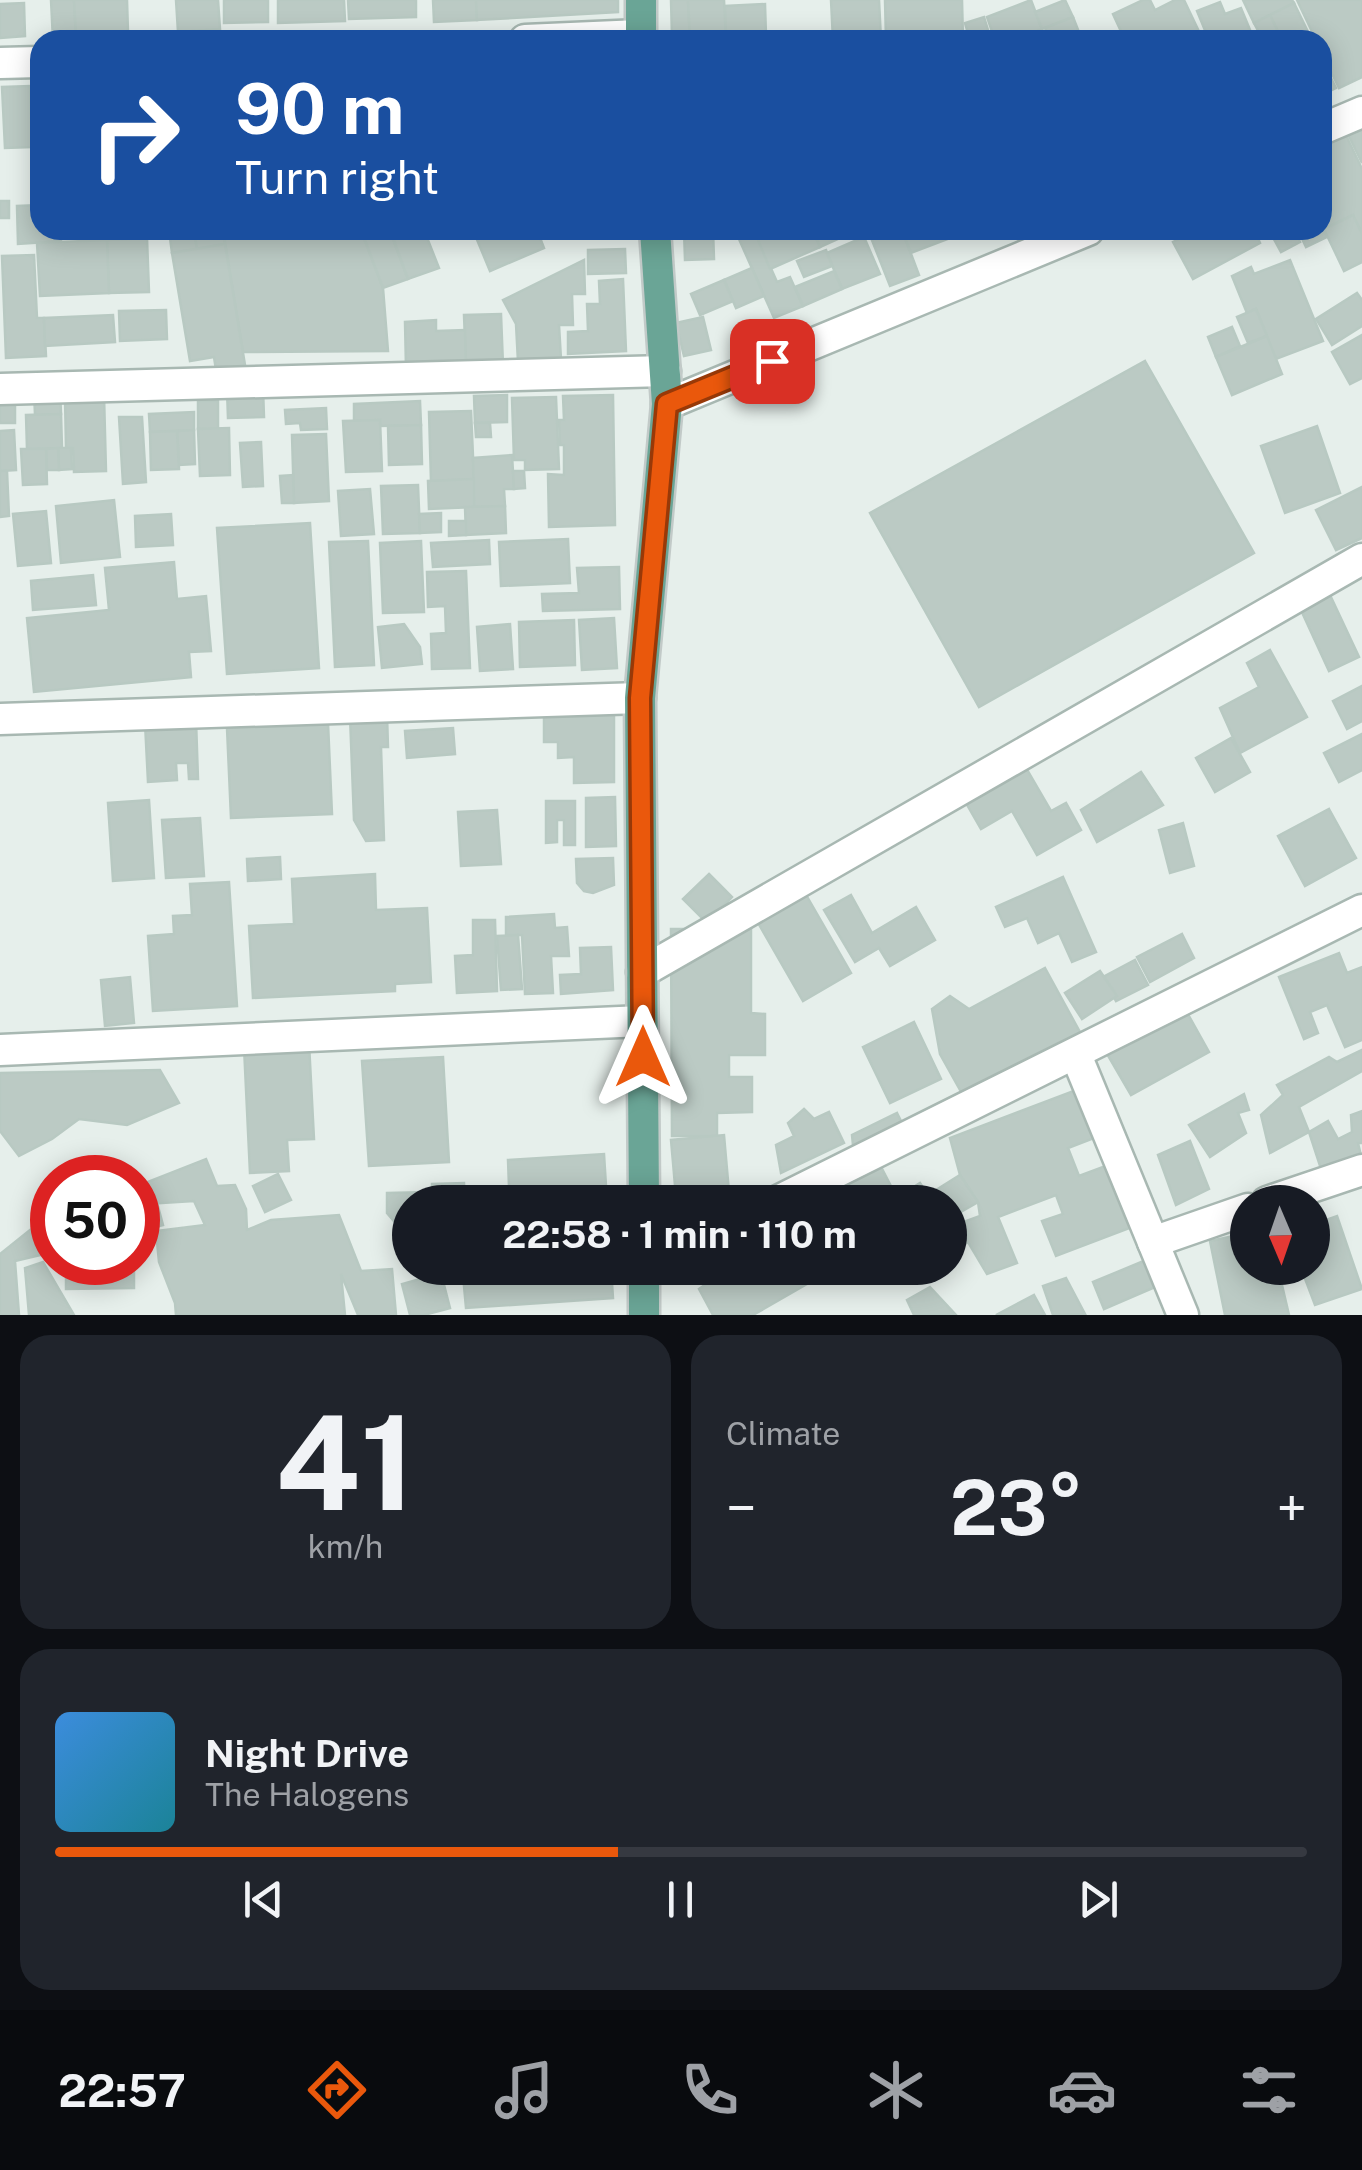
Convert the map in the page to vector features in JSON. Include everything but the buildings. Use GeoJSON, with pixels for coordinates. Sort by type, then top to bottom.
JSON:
{"type":"FeatureCollection","features":[{"type":"Feature","properties":{"kind":"main road"},"geometry":{"type":"LineString","coordinates":[[640,30],[641,0]]}},
{"type":"Feature","properties":{"kind":"main road"},"geometry":{"type":"LineString","coordinates":[[644,1185],[640,698],[667,404],[655,240]]}},
{"type":"Feature","properties":{"kind":"main road"},"geometry":{"type":"LineString","coordinates":[[644,1285],[644,1315]]}},
{"type":"Feature","properties":{"kind":"street"},"geometry":{"type":"LineString","coordinates":[[0,64],[30,62]]}},
{"type":"Feature","properties":{"kind":"street"},"geometry":{"type":"LineString","coordinates":[[1332,126],[1362,112]]}},
{"type":"Feature","properties":{"kind":"street"},"geometry":{"type":"LineString","coordinates":[[667,404],[1064,240]]}},
{"type":"Feature","properties":{"kind":"street"},"geometry":{"type":"LineString","coordinates":[[0,389],[665,371]]}},
{"type":"Feature","properties":{"kind":"street"},"geometry":{"type":"LineString","coordinates":[[642,972],[1362,559]]}},
{"type":"Feature","properties":{"kind":"street"},"geometry":{"type":"LineString","coordinates":[[0,720],[640,698]]}},
{"type":"Feature","properties":{"kind":"street"},"geometry":{"type":"LineString","coordinates":[[810,1185],[1362,910]]}},
{"type":"Feature","properties":{"kind":"street"},"geometry":{"type":"LineString","coordinates":[[0,1050],[642,1021]]}},
{"type":"Feature","properties":{"kind":"street"},"geometry":{"type":"LineString","coordinates":[[1076,1054],[1183,1315]]}},
{"type":"Feature","properties":{"kind":"street"},"geometry":{"type":"LineString","coordinates":[[1317,1185],[1362,1170]]}},
{"type":"Feature","properties":{"kind":"street"},"geometry":{"type":"LineString","coordinates":[[1153,1242],[1230,1215]]}},
{"type":"Feature","properties":{"kind":"route"},"geometry":{"type":"LineString","coordinates":[[643,1057],[640,698],[667,404],[772,361]]}}]}
